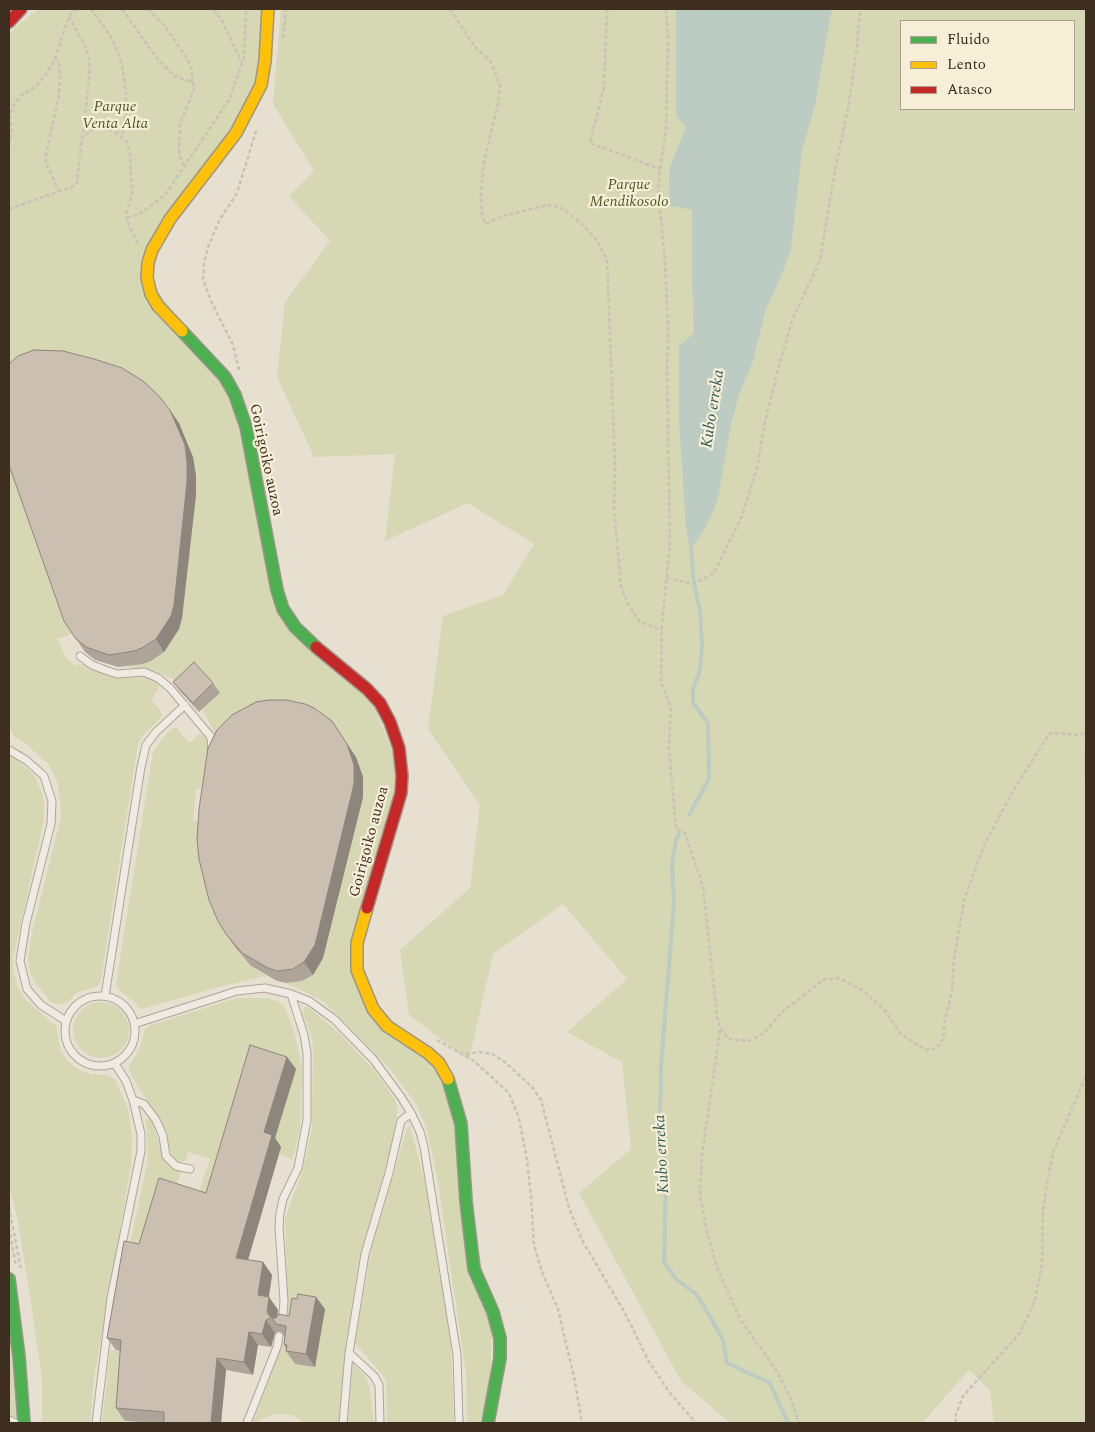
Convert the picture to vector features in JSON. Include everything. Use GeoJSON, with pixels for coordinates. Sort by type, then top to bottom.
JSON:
{"type":"FeatureCollection","features":[{"type":"Feature","properties":{"kind":"street"},"geometry":{"type":"LineString","coordinates":[[9,22],[21,9]]}},
{"type":"Feature","properties":{"kind":"street","name":"Goirigoiko auzoa"},"geometry":{"type":"LineString","coordinates":[[268,9],[265,61],[261,85],[236,133],[170,219],[150,254],[147,278],[151,294],[158,306],[225,377],[235,395],[246,427],[277,590],[284,609],[295,627],[305,638],[367,689],[380,704],[390,722],[399,748],[402,776],[401,793],[357,943],[357,970],[373,1009],[387,1026],[428,1053],[439,1063],[446,1074],[456,1103],[461,1124],[466,1201],[474,1269],[493,1312],[500,1338],[500,1358],[488,1423]]}},
{"type":"Feature","properties":{"kind":"street"},"geometry":{"type":"LineString","coordinates":[[9,1279],[19,1357],[24,1423]]}},
{"type":"Feature","properties":{"kind":"lane"},"geometry":{"type":"LineString","coordinates":[[80,656],[92,665],[118,674],[144,672],[152,675],[170,688],[210,736],[212,746],[211,758]]}},
{"type":"Feature","properties":{"kind":"lane"},"geometry":{"type":"LineString","coordinates":[[104,996],[146,745],[156,732],[185,705]]}},
{"type":"Feature","properties":{"kind":"lane"},"geometry":{"type":"LineString","coordinates":[[9,750],[26,760],[44,776],[52,801],[51,824],[26,923],[20,961],[27,989],[41,1005],[66,1021]]}},
{"type":"Feature","properties":{"kind":"lane"},"geometry":{"type":"LineString","coordinates":[[134,1024],[237,991],[265,988],[291,994],[309,1001],[334,1019],[373,1059],[411,1113],[420,1132],[424,1147],[451,1306],[457,1355],[459,1423]]}},
{"type":"Feature","properties":{"kind":"lane"},"geometry":{"type":"LineString","coordinates":[[282,1326],[284,1301],[279,1226],[280,1213],[283,1199],[298,1168],[307,1120],[307,1053],[304,1035],[291,994]]}},
{"type":"Feature","properties":{"kind":"lane"},"geometry":{"type":"LineString","coordinates":[[95,996],[104,996],[115,999],[124,1005],[134,1024],[135,1036],[132,1047],[125,1057],[115,1064],[104,1067],[92,1066],[76,1058],[66,1044],[64,1032],[66,1021],[76,1004],[95,996]]}},
{"type":"Feature","properties":{"kind":"lane"},"geometry":{"type":"LineString","coordinates":[[96,1423],[111,1298],[141,1151],[141,1134],[133,1100],[126,1081],[115,1064]]}},
{"type":"Feature","properties":{"kind":"lane"},"geometry":{"type":"LineString","coordinates":[[133,1100],[144,1104],[156,1120],[166,1156],[176,1166],[190,1169]]}},
{"type":"Feature","properties":{"kind":"lane"},"geometry":{"type":"LineString","coordinates":[[344,1423],[350,1353],[365,1254],[389,1173],[401,1121],[411,1113]]}},
{"type":"Feature","properties":{"kind":"lane"},"geometry":{"type":"LineString","coordinates":[[247,1423],[277,1347],[279,1336]]}},
{"type":"Feature","properties":{"kind":"lane"},"geometry":{"type":"LineString","coordinates":[[350,1353],[371,1373],[379,1385],[380,1423]]}},
{"type":"Feature","properties":{"kind":"lane"},"geometry":{"type":"LineString","coordinates":[[9,1420],[15,1423]]}},
{"type":"Feature","properties":{"kind":"path"},"geometry":{"type":"LineString","coordinates":[[9,145],[12,132],[10,118],[13,106],[21,95],[34,88],[44,77],[55,57],[68,16],[77,9]]}},
{"type":"Feature","properties":{"kind":"path"},"geometry":{"type":"LineString","coordinates":[[91,9],[112,38],[122,64],[126,94],[126,113],[122,136]]}},
{"type":"Feature","properties":{"kind":"path"},"geometry":{"type":"LineString","coordinates":[[122,9],[156,57],[168,70],[174,76],[192,82]]}},
{"type":"Feature","properties":{"kind":"path"},"geometry":{"type":"LineString","coordinates":[[148,9],[165,26],[192,69],[194,87],[180,124],[179,147],[180,157],[184,166]]}},
{"type":"Feature","properties":{"kind":"path"},"geometry":{"type":"LineString","coordinates":[[214,9],[222,21],[242,63]]}},
{"type":"Feature","properties":{"kind":"path"},"geometry":{"type":"LineString","coordinates":[[127,218],[151,207],[165,195],[229,100],[244,58],[246,9]]}},
{"type":"Feature","properties":{"kind":"path"},"geometry":{"type":"LineString","coordinates":[[282,43],[286,9]]}},
{"type":"Feature","properties":{"kind":"path"},"geometry":{"type":"LineString","coordinates":[[450,9],[475,47],[491,62],[500,85],[498,104],[484,161],[481,193],[482,216],[485,224],[503,216],[548,205],[560,207],[581,223],[596,241],[607,259],[615,467],[614,508],[621,586],[629,606],[640,622],[662,630]]}},
{"type":"Feature","properties":{"kind":"path"},"geometry":{"type":"LineString","coordinates":[[607,9],[604,88],[590,143],[660,169]]}},
{"type":"Feature","properties":{"kind":"path"},"geometry":{"type":"LineString","coordinates":[[666,9],[668,38],[666,131],[658,189],[665,261],[668,328],[670,544],[662,630],[661,682],[672,707],[669,749],[676,829],[685,833],[703,887],[717,1016],[720,1028],[728,1039],[749,1042],[764,1033],[780,1012],[823,980],[838,978],[864,991],[886,1012],[900,1034],[926,1050],[938,1048],[944,1038],[944,1024],[952,992],[954,958],[965,897],[985,843],[1012,791],[1050,734],[1076,735],[1086,733]]}},
{"type":"Feature","properties":{"kind":"path"},"geometry":{"type":"LineString","coordinates":[[667,578],[694,584],[714,573],[742,516],[757,468],[765,422],[792,321],[820,260],[848,108],[857,47],[860,9]]}},
{"type":"Feature","properties":{"kind":"path"},"geometry":{"type":"LineString","coordinates":[[9,210],[77,183],[90,69],[86,48],[68,16]]}},
{"type":"Feature","properties":{"kind":"path"},"geometry":{"type":"LineString","coordinates":[[55,57],[60,67],[59,95],[46,155],[46,163],[58,192]]}},
{"type":"Feature","properties":{"kind":"path"},"geometry":{"type":"LineString","coordinates":[[82,137],[94,129],[102,127],[114,131],[127,142],[130,154],[132,195],[126,213],[127,218],[134,238],[140,247],[150,254]]}},
{"type":"Feature","properties":{"kind":"path"},"geometry":{"type":"LineString","coordinates":[[240,377],[233,344],[210,299],[203,279],[208,247],[219,220],[237,193],[256,130]]}},
{"type":"Feature","properties":{"kind":"path"},"geometry":{"type":"LineString","coordinates":[[1086,741],[1086,781]]}},
{"type":"Feature","properties":{"kind":"path"},"geometry":{"type":"LineString","coordinates":[[720,1028],[702,1155],[700,1194],[707,1232],[718,1270],[740,1319],[776,1370],[791,1399],[799,1423]]}},
{"type":"Feature","properties":{"kind":"path"},"geometry":{"type":"LineString","coordinates":[[434,1038],[474,1061],[509,1093],[519,1118],[529,1178],[534,1245],[542,1272],[558,1309],[574,1377],[582,1423]]}},
{"type":"Feature","properties":{"kind":"path"},"geometry":{"type":"LineString","coordinates":[[464,1054],[479,1052],[492,1054],[505,1062],[532,1087],[541,1100],[569,1208],[582,1240],[626,1315],[650,1362],[670,1393],[696,1423]]}},
{"type":"Feature","properties":{"kind":"path"},"geometry":{"type":"LineString","coordinates":[[956,1423],[956,1417],[963,1396],[1020,1333],[1035,1300],[1042,1264],[1043,1209],[1048,1176],[1054,1150],[1086,1076]]}},
{"type":"Feature","properties":{"kind":"green space","name":"Parque Venta Alta"},"geometry":{"type":"Polygon","coordinates":[[[38,9],[268,9],[261,85],[170,219],[147,278],[225,377],[284,609],[367,689],[402,776],[357,943],[365,993],[446,1074],[466,1201],[493,1312],[488,1423],[467,1423],[466,1373],[437,1176],[426,1126],[416,1104],[391,1070],[323,1001],[286,983],[302,981],[313,975],[323,958],[363,797],[363,777],[356,757],[341,734],[331,725],[218,743],[215,733],[202,710],[220,693],[182,688],[172,678],[150,669],[125,667],[143,664],[157,657],[164,652],[179,629],[182,618],[196,495],[193,457],[187,440],[179,423],[167,408],[9,388],[9,35],[38,9]]]}},
{"type":"Feature","properties":{"kind":"green space","name":"Parque Mendikosolo"},"geometry":{"type":"Polygon","coordinates":[[[281,9],[676,9],[677,93],[686,127],[670,166],[692,210],[694,333],[679,346],[679,423],[685,498],[730,429],[740,392],[753,362],[766,309],[791,250],[802,152],[815,106],[832,9],[1086,9],[1086,1423],[994,1423],[990,1391],[969,1370],[922,1423],[730,1423],[681,1381],[579,1193],[631,1149],[622,1062],[567,1032],[627,979],[563,904],[493,954],[469,1060],[409,1015],[400,950],[470,888],[480,805],[428,729],[443,616],[503,595],[534,544],[468,503],[385,541],[395,454],[314,457],[277,377],[285,302],[330,241],[289,196],[314,171],[273,104],[281,9]]]}},
{"type":"Feature","properties":{"kind":"green space"},"geometry":{"type":"Polygon","coordinates":[[[9,453],[73,634],[57,639],[66,657],[74,665],[83,664],[109,676],[145,677],[156,681],[159,689],[152,701],[162,715],[143,735],[138,744],[101,979],[98,986],[76,993],[68,1002],[58,1005],[51,1002],[35,982],[30,973],[28,958],[33,928],[61,817],[57,781],[49,765],[25,743],[14,737],[9,726],[9,453]]]}},
{"type":"Feature","properties":{"kind":"green space"},"geometry":{"type":"Polygon","coordinates":[[[173,728],[177,728],[188,742],[191,742],[199,734],[207,739],[209,750],[201,789],[196,789],[193,821],[208,821],[235,947],[251,966],[266,976],[142,1009],[119,990],[116,985],[153,752],[166,734],[173,728]]]}},
{"type":"Feature","properties":{"kind":"green space"},"geometry":{"type":"Polygon","coordinates":[[[11,754],[34,775],[43,795],[44,804],[44,820],[13,957],[13,970],[18,988],[27,1001],[56,1026],[60,1049],[72,1065],[91,1074],[108,1075],[115,1079],[128,1109],[132,1137],[131,1166],[94,1378],[90,1423],[42,1423],[42,1379],[18,1221],[9,1186],[9,760],[11,754]]]}},
{"type":"Feature","properties":{"kind":"green space"},"geometry":{"type":"Polygon","coordinates":[[[237,998],[267,998],[278,1001],[284,1006],[294,1030],[302,1069],[300,1129],[293,1159],[279,1154],[281,1148],[215,1205],[196,1200],[210,1159],[188,1152],[186,1160],[182,1162],[172,1157],[165,1129],[136,1084],[129,1066],[140,1048],[144,1030],[151,1025],[237,998]]]}},
{"type":"Feature","properties":{"kind":"green space"},"geometry":{"type":"Polygon","coordinates":[[[101,1002],[112,1004],[121,1010],[127,1019],[129,1030],[127,1041],[121,1050],[112,1056],[101,1058],[90,1056],[81,1050],[75,1041],[73,1030],[75,1019],[81,1010],[90,1004],[101,1002]]]}},
{"type":"Feature","properties":{"kind":"green space"},"geometry":{"type":"Polygon","coordinates":[[[304,1007],[308,1007],[340,1034],[376,1072],[395,1100],[398,1110],[392,1145],[358,1266],[346,1338],[339,1423],[305,1423],[293,1415],[274,1414],[253,1423],[285,1337],[288,1313],[285,1218],[302,1173],[312,1129],[313,1048],[311,1034],[302,1013],[304,1007]]]}},
{"type":"Feature","properties":{"kind":"green space"},"geometry":{"type":"Polygon","coordinates":[[[146,1119],[150,1119],[153,1123],[164,1160],[181,1172],[148,1256],[128,1253],[148,1160],[146,1119]]]}},
{"type":"Feature","properties":{"kind":"green space"},"geometry":{"type":"Polygon","coordinates":[[[410,1126],[425,1182],[451,1345],[454,1423],[387,1423],[386,1379],[355,1343],[371,1250],[407,1128],[410,1126]]]}},
{"type":"Feature","properties":{"kind":"green space"},"geometry":{"type":"Polygon","coordinates":[[[9,1335],[17,1423],[9,1423],[9,1335]]]}},
{"type":"Feature","properties":{"kind":"green space"},"geometry":{"type":"Polygon","coordinates":[[[110,1350],[130,1353],[125,1423],[102,1423],[110,1350]]]}},
{"type":"Feature","properties":{"kind":"green space"},"geometry":{"type":"Polygon","coordinates":[[[353,1363],[366,1377],[369,1385],[374,1423],[348,1423],[353,1363]]]}},
{"type":"Feature","properties":{"kind":"water"},"geometry":{"type":"Polygon","coordinates":[[[676,9],[832,9],[815,106],[802,152],[791,250],[766,309],[753,362],[740,392],[730,429],[718,499],[708,523],[690,551],[686,527],[679,423],[679,346],[694,333],[692,210],[671,206],[669,192],[670,166],[686,127],[676,116],[676,9]]]}},
{"type":"Feature","properties":{"kind":"building"},"geometry":{"type":"Polygon","coordinates":[[[34,350],[63,351],[94,359],[122,368],[143,381],[170,410],[185,445],[187,482],[174,605],[171,616],[156,639],[134,651],[109,655],[86,647],[76,639],[64,621],[9,465],[9,364],[18,356],[34,350]]]}},
{"type":"Feature","properties":{"kind":"building"},"geometry":{"type":"Polygon","coordinates":[[[194,662],[213,683],[193,703],[173,682],[194,662]]]}},
{"type":"Feature","properties":{"kind":"building"},"geometry":{"type":"Polygon","coordinates":[[[286,700],[305,704],[332,721],[347,744],[354,765],[354,784],[315,945],[304,962],[293,969],[277,971],[242,953],[218,921],[209,900],[199,859],[197,839],[199,809],[208,748],[217,730],[232,715],[256,702],[286,700]]]}},
{"type":"Feature","properties":{"kind":"building"},"geometry":{"type":"Polygon","coordinates":[[[250,1045],[287,1057],[264,1132],[272,1135],[236,1258],[263,1262],[258,1295],[269,1297],[267,1312],[271,1318],[266,1320],[262,1334],[249,1332],[244,1362],[217,1358],[211,1423],[164,1423],[164,1412],[116,1408],[121,1340],[107,1338],[124,1241],[139,1244],[159,1178],[206,1193],[250,1045]]]}},
{"type":"Feature","properties":{"kind":"building"},"geometry":{"type":"Polygon","coordinates":[[[298,1294],[316,1297],[306,1354],[286,1351],[287,1345],[284,1344],[286,1326],[276,1324],[272,1318],[276,1318],[278,1314],[289,1316],[292,1298],[297,1299],[298,1294]]]}},
{"type":"Feature","properties":{"kind":"waterway","name":"Kubo erreka"},"geometry":{"type":"LineString","coordinates":[[689,815],[709,779],[708,723],[693,703],[693,689],[700,670],[702,644],[700,610],[694,584],[691,548]]}},
{"type":"Feature","properties":{"kind":"waterway","name":"Kubo erreka"},"geometry":{"type":"LineString","coordinates":[[679,834],[676,840],[672,865],[674,902],[661,1067],[660,1117],[666,1175],[664,1262],[676,1279],[696,1294],[723,1340],[727,1363],[770,1383],[788,1423]]}},
{"type":"Feature","properties":{"kind":"traffic: fast"},"geometry":{"type":"LineString","coordinates":[[182,331],[225,377],[235,395],[246,427],[277,590],[283,609],[295,627],[316,647]]}},
{"type":"Feature","properties":{"kind":"traffic: fast"},"geometry":{"type":"LineString","coordinates":[[448,1079],[461,1124],[466,1201],[474,1269],[493,1312],[500,1338],[500,1358],[488,1423]]}},
{"type":"Feature","properties":{"kind":"traffic: fast"},"geometry":{"type":"LineString","coordinates":[[9,1279],[19,1357],[24,1423]]}},
{"type":"Feature","properties":{"kind":"traffic: slow"},"geometry":{"type":"LineString","coordinates":[[182,331],[158,306],[151,294],[147,278],[148,263],[152,250],[170,219],[236,133],[261,85],[265,61],[268,9]]}},
{"type":"Feature","properties":{"kind":"traffic: slow"},"geometry":{"type":"LineString","coordinates":[[367,908],[357,943],[357,970],[373,1009],[387,1026],[428,1053],[439,1063],[448,1079]]}},
{"type":"Feature","properties":{"kind":"traffic: jam"},"geometry":{"type":"LineString","coordinates":[[9,22],[21,9]]}},
{"type":"Feature","properties":{"kind":"traffic: jam"},"geometry":{"type":"LineString","coordinates":[[316,647],[367,689],[380,703],[390,722],[399,748],[402,776],[401,793],[367,908]]}}]}
